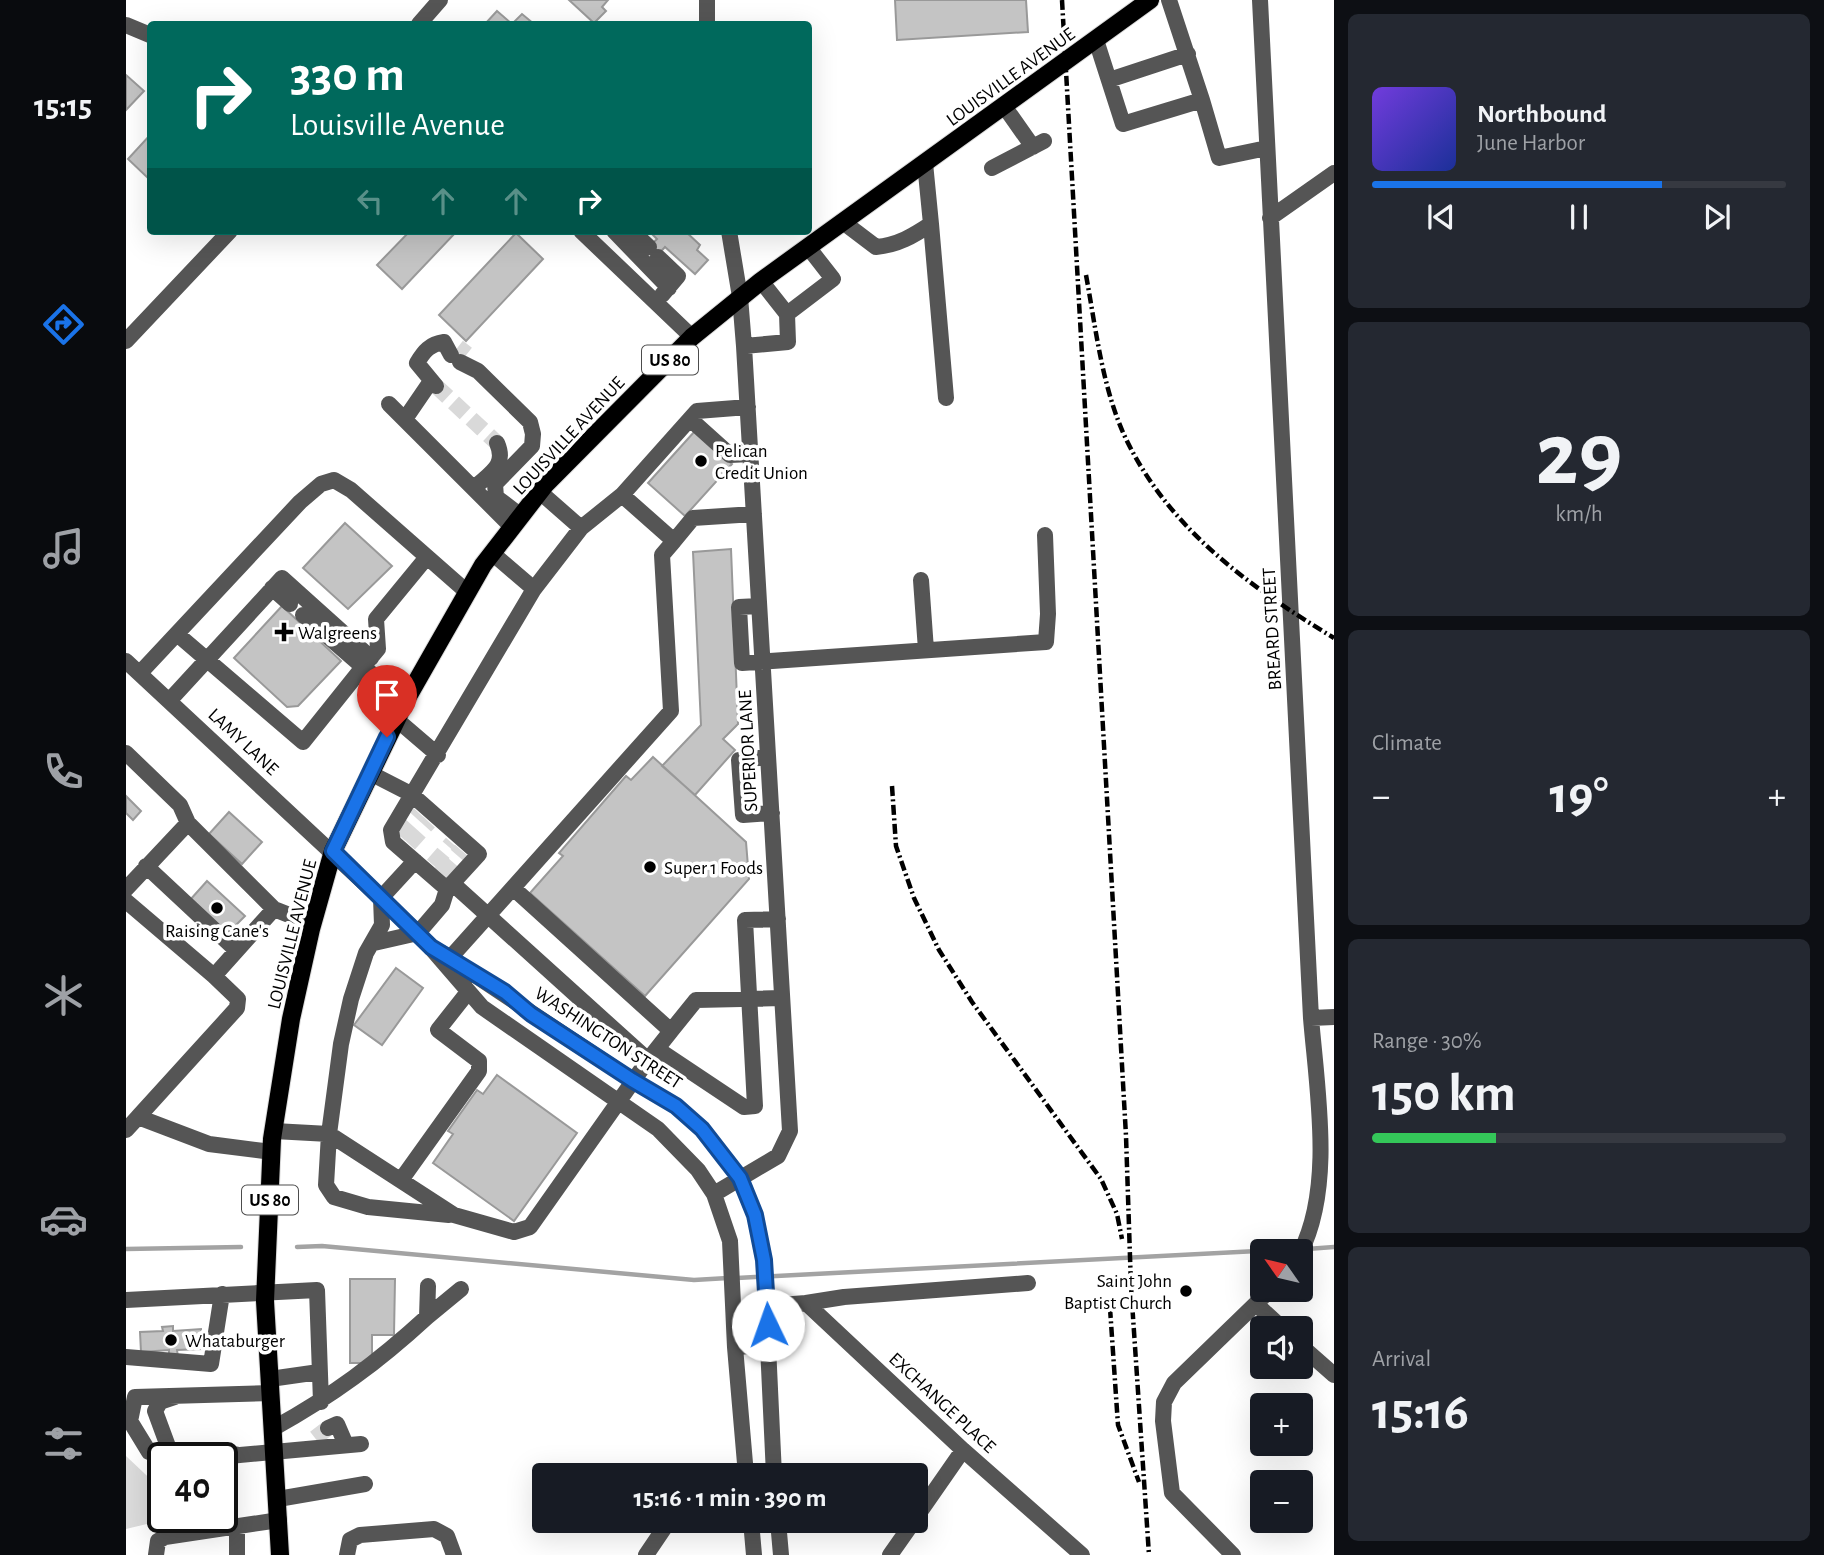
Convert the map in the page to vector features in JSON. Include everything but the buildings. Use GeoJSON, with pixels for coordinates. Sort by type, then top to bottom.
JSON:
{"type":"FeatureCollection","features":[{"type":"Feature","properties":{"kind":"main road","name":"LOUISVILLE AVENUE"},"geometry":{"type":"LineString","coordinates":[[280,1555],[266,1292],[274,1130],[291,1019],[312,924],[333,851],[406,700],[492,553],[540,492],[692,337],[740,297],[1096,40],[1141,3]]}},
{"type":"Feature","properties":{"kind":"street"},"geometry":{"type":"LineString","coordinates":[[422,21],[440,0]]}},
{"type":"Feature","properties":{"kind":"street"},"geometry":{"type":"LineString","coordinates":[[707,0],[707,21]]}},
{"type":"Feature","properties":{"kind":"street"},"geometry":{"type":"LineString","coordinates":[[1169,0],[1219,158],[1267,148]]}},
{"type":"Feature","properties":{"kind":"street","name":"BREARD STREET"},"geometry":{"type":"LineString","coordinates":[[1260,0],[1311,1018],[1322,1143],[1318,1202],[1306,1239]]}},
{"type":"Feature","properties":{"kind":"street"},"geometry":{"type":"LineString","coordinates":[[126,25],[147,34]]}},
{"type":"Feature","properties":{"kind":"street"},"geometry":{"type":"LineString","coordinates":[[1096,40],[1123,124],[1202,100]]}},
{"type":"Feature","properties":{"kind":"street"},"geometry":{"type":"LineString","coordinates":[[1109,80],[1188,54]]}},
{"type":"Feature","properties":{"kind":"street"},"geometry":{"type":"LineString","coordinates":[[992,168],[1039,144],[1004,106]]}},
{"type":"Feature","properties":{"kind":"street"},"geometry":{"type":"LineString","coordinates":[[925,163],[946,398]]}},
{"type":"Feature","properties":{"kind":"street"},"geometry":{"type":"LineString","coordinates":[[1270,218],[1334,173]]}},
{"type":"Feature","properties":{"kind":"street"},"geometry":{"type":"LineString","coordinates":[[843,222],[876,247],[910,238],[931,223]]}},
{"type":"Feature","properties":{"kind":"street"},"geometry":{"type":"LineString","coordinates":[[126,341],[226,235]]}},
{"type":"Feature","properties":{"kind":"street"},"geometry":{"type":"LineString","coordinates":[[587,235],[692,337]]}},
{"type":"Feature","properties":{"kind":"street"},"geometry":{"type":"LineString","coordinates":[[618,235],[669,288]]}},
{"type":"Feature","properties":{"kind":"street"},"geometry":{"type":"LineString","coordinates":[[636,235],[678,276],[656,303]]}},
{"type":"Feature","properties":{"kind":"street","name":"SUPERIOR LANE"},"geometry":{"type":"LineString","coordinates":[[714,1194],[778,1156],[790,1131],[744,346],[740,297],[729,235]]}},
{"type":"Feature","properties":{"kind":"street"},"geometry":{"type":"LineString","coordinates":[[787,314],[833,279],[808,247]]}},
{"type":"Feature","properties":{"kind":"street"},"geometry":{"type":"LineString","coordinates":[[744,346],[788,342],[787,314],[761,282]]}},
{"type":"Feature","properties":{"kind":"street"},"geometry":{"type":"LineString","coordinates":[[405,419],[433,383],[417,363],[424,351],[456,352],[478,371],[530,422],[532,446],[495,484],[496,496],[517,522]]}},
{"type":"Feature","properties":{"kind":"street"},"geometry":{"type":"LineString","coordinates":[[388,404],[474,488],[517,522]]}},
{"type":"Feature","properties":{"kind":"street"},"geometry":{"type":"LineString","coordinates":[[748,407],[697,411],[622,495],[581,528],[534,589],[438,755],[411,794],[391,830],[423,863],[652,1054],[744,1107],[755,1106],[745,920],[778,919]]}},
{"type":"Feature","properties":{"kind":"street"},"geometry":{"type":"LineString","coordinates":[[690,419],[730,455],[750,454]]}},
{"type":"Feature","properties":{"kind":"street"},"geometry":{"type":"LineString","coordinates":[[474,488],[501,461],[502,455],[497,443]]}},
{"type":"Feature","properties":{"kind":"street"},"geometry":{"type":"LineString","coordinates":[[140,673],[300,502],[321,484],[334,480],[343,484],[467,592]]}},
{"type":"Feature","properties":{"kind":"street"},"geometry":{"type":"LineString","coordinates":[[540,492],[581,528]]}},
{"type":"Feature","properties":{"kind":"street"},"geometry":{"type":"LineString","coordinates":[[622,495],[674,541]]}},
{"type":"Feature","properties":{"kind":"street"},"geometry":{"type":"LineString","coordinates":[[450,958],[671,711],[662,555],[693,518],[754,514]]}},
{"type":"Feature","properties":{"kind":"street"},"geometry":{"type":"LineString","coordinates":[[763,662],[1046,642],[1048,614],[1045,535]]}},
{"type":"Feature","properties":{"kind":"street"},"geometry":{"type":"LineString","coordinates":[[492,553],[534,589]]}},
{"type":"Feature","properties":{"kind":"street"},"geometry":{"type":"LineString","coordinates":[[177,634],[303,742],[378,649],[376,620],[426,557]]}},
{"type":"Feature","properties":{"kind":"street"},"geometry":{"type":"LineString","coordinates":[[169,701],[282,578],[406,700]]}},
{"type":"Feature","properties":{"kind":"street"},"geometry":{"type":"LineString","coordinates":[[921,580],[926,650]]}},
{"type":"Feature","properties":{"kind":"street"},"geometry":{"type":"LineString","coordinates":[[272,588],[290,604]]}},
{"type":"Feature","properties":{"kind":"street"},"geometry":{"type":"LineString","coordinates":[[303,615],[367,662]]}},
{"type":"Feature","properties":{"kind":"street","name":"LAMY LANE"},"geometry":{"type":"LineString","coordinates":[[126,661],[333,851]]}},
{"type":"Feature","properties":{"kind":"street"},"geometry":{"type":"LineString","coordinates":[[396,719],[438,755]]}},
{"type":"Feature","properties":{"kind":"street"},"geometry":{"type":"LineString","coordinates":[[126,753],[180,805],[188,823],[274,909],[312,924]]}},
{"type":"Feature","properties":{"kind":"street"},"geometry":{"type":"LineString","coordinates":[[768,757],[739,760],[743,815],[772,813]]}},
{"type":"Feature","properties":{"kind":"street"},"geometry":{"type":"LineString","coordinates":[[370,773],[411,794],[427,814],[460,843],[479,853],[423,863],[381,898],[382,925],[366,953],[351,999],[334,1090],[327,1185],[334,1197],[368,1207],[454,1215],[514,1232],[530,1227],[632,1080],[696,1000],[782,998]]}},
{"type":"Feature","properties":{"kind":"street"},"geometry":{"type":"LineString","coordinates":[[126,889],[188,823]]}},
{"type":"Feature","properties":{"kind":"street","name":"WASHINGTON STREET"},"geometry":{"type":"LineString","coordinates":[[333,851],[418,933],[482,1007],[619,1102],[681,1149],[714,1194],[730,1241],[735,1347],[745,1463]]}},
{"type":"Feature","properties":{"kind":"street"},"geometry":{"type":"LineString","coordinates":[[374,943],[418,933],[442,905],[423,863]]}},
{"type":"Feature","properties":{"kind":"street"},"geometry":{"type":"LineString","coordinates":[[146,866],[236,950]]}},
{"type":"Feature","properties":{"kind":"street"},"geometry":{"type":"LineString","coordinates":[[513,888],[671,1031]]}},
{"type":"Feature","properties":{"kind":"street"},"geometry":{"type":"LineString","coordinates":[[126,901],[238,999],[237,1008],[126,1130]]}},
{"type":"Feature","properties":{"kind":"street"},"geometry":{"type":"LineString","coordinates":[[214,976],[274,909]]}},
{"type":"Feature","properties":{"kind":"street","name":"WASHINGTON STREET"},"geometry":{"type":"LineString","coordinates":[[431,947],[632,1080],[676,1106],[702,1129],[740,1178],[755,1215],[764,1260],[774,1463]]}},
{"type":"Feature","properties":{"kind":"street"},"geometry":{"type":"LineString","coordinates":[[401,1180],[479,1070],[479,1061],[438,1030],[468,992]]}},
{"type":"Feature","properties":{"kind":"street"},"geometry":{"type":"LineString","coordinates":[[1311,1018],[1334,1017]]}},
{"type":"Feature","properties":{"kind":"street"},"geometry":{"type":"LineString","coordinates":[[138,1117],[209,1144],[272,1152]]}},
{"type":"Feature","properties":{"kind":"street"},"geometry":{"type":"LineString","coordinates":[[274,1130],[329,1134],[454,1215]]}},
{"type":"Feature","properties":{"kind":"street"},"geometry":{"type":"LineString","coordinates":[[767,1301],[806,1303],[844,1297],[1028,1283]]}},
{"type":"Feature","properties":{"kind":"street"},"geometry":{"type":"LineString","coordinates":[[427,1317],[428,1286]]}},
{"type":"Feature","properties":{"kind":"street"},"geometry":{"type":"LineString","coordinates":[[274,1428],[321,1402],[375,1364],[461,1289]]}},
{"type":"Feature","properties":{"kind":"street"},"geometry":{"type":"LineString","coordinates":[[126,1300],[317,1290],[321,1402]]}},
{"type":"Feature","properties":{"kind":"street"},"geometry":{"type":"LineString","coordinates":[[126,1357],[211,1364],[222,1294]]}},
{"type":"Feature","properties":{"kind":"street","name":"EXCHANGE PLACE"},"geometry":{"type":"LineString","coordinates":[[806,1303],[963,1450],[1082,1555]]}},
{"type":"Feature","properties":{"kind":"street"},"geometry":{"type":"LineString","coordinates":[[1233,1555],[1172,1493],[1163,1421],[1164,1402],[1174,1383],[1256,1304],[1269,1316]]}},
{"type":"Feature","properties":{"kind":"street"},"geometry":{"type":"LineString","coordinates":[[735,1347],[769,1345]]}},
{"type":"Feature","properties":{"kind":"street"},"geometry":{"type":"LineString","coordinates":[[1313,1356],[1334,1375]]}},
{"type":"Feature","properties":{"kind":"street"},"geometry":{"type":"LineString","coordinates":[[147,1449],[130,1421],[135,1397],[271,1386],[319,1371]]}},
{"type":"Feature","properties":{"kind":"street"},"geometry":{"type":"LineString","coordinates":[[183,1393],[160,1402],[155,1411],[169,1449],[182,1454],[219,1451],[239,1455],[275,1452],[317,1438],[337,1424],[354,1445],[317,1438]]}},
{"type":"Feature","properties":{"kind":"street"},"geometry":{"type":"LineString","coordinates":[[928,1501],[963,1450]]}},
{"type":"Feature","properties":{"kind":"street"},"geometry":{"type":"LineString","coordinates":[[278,1499],[366,1484]]}},
{"type":"Feature","properties":{"kind":"street"},"geometry":{"type":"LineString","coordinates":[[238,1526],[279,1520]]}},
{"type":"Feature","properties":{"kind":"street"},"geometry":{"type":"LineString","coordinates":[[347,1555],[349,1540],[360,1535],[434,1528],[446,1536],[454,1555]]}},
{"type":"Feature","properties":{"kind":"street"},"geometry":{"type":"LineString","coordinates":[[156,1555],[158,1541],[165,1537],[191,1533]]}},
{"type":"Feature","properties":{"kind":"street"},"geometry":{"type":"LineString","coordinates":[[237,1533],[237,1555]]}},
{"type":"Feature","properties":{"kind":"street"},"geometry":{"type":"LineString","coordinates":[[646,1555],[661,1533]]}},
{"type":"Feature","properties":{"kind":"street"},"geometry":{"type":"LineString","coordinates":[[752,1533],[754,1555]]}},
{"type":"Feature","properties":{"kind":"street"},"geometry":{"type":"LineString","coordinates":[[779,1533],[781,1555]]}},
{"type":"Feature","properties":{"kind":"street"},"geometry":{"type":"LineString","coordinates":[[890,1555],[906,1533]]}},
{"type":"Feature","properties":{"kind":"shaded area"},"geometry":{"type":"Polygon","coordinates":[[[126,1456],[147,1476],[147,1524],[126,1529],[126,1456]]]}},
{"type":"Feature","properties":{"kind":"waterway"},"geometry":{"type":"LineString","coordinates":[[297,1247],[322,1246],[694,1280],[728,1278]]}},
{"type":"Feature","properties":{"kind":"waterway"},"geometry":{"type":"LineString","coordinates":[[126,1249],[241,1247]]}},
{"type":"Feature","properties":{"kind":"waterway"},"geometry":{"type":"LineString","coordinates":[[1313,1249],[1334,1247]]}},
{"type":"Feature","properties":{"kind":"waterway"},"geometry":{"type":"LineString","coordinates":[[737,1278],[1250,1251]]}},
{"type":"Feature","properties":{"kind":"tunnel"},"geometry":{"type":"LineString","coordinates":[[458,347],[467,354]]}},
{"type":"Feature","properties":{"kind":"tunnel"},"geometry":{"type":"LineString","coordinates":[[436,386],[497,443]]}},
{"type":"Feature","properties":{"kind":"tunnel"},"geometry":{"type":"LineString","coordinates":[[399,835],[419,813]]}},
{"type":"Feature","properties":{"kind":"tunnel"},"geometry":{"type":"LineString","coordinates":[[409,844],[429,822]]}},
{"type":"Feature","properties":{"kind":"tunnel"},"geometry":{"type":"LineString","coordinates":[[433,865],[452,843]]}},
{"type":"Feature","properties":{"kind":"tunnel"},"geometry":{"type":"LineString","coordinates":[[441,873],[461,850]]}},
{"type":"Feature","properties":{"kind":"tunnel"},"geometry":{"type":"LineString","coordinates":[[315,1438],[328,1428]]}},
{"type":"Feature","properties":{"kind":"railway"},"geometry":{"type":"LineString","coordinates":[[1062,0],[1126,1136],[1131,1287],[1149,1555]]}},
{"type":"Feature","properties":{"kind":"railway"},"geometry":{"type":"LineString","coordinates":[[1086,275],[1111,399],[1126,439],[1144,472],[1189,529],[1215,554],[1272,598],[1334,638]]}},
{"type":"Feature","properties":{"kind":"railway"},"geometry":{"type":"LineString","coordinates":[[892,786],[896,846],[914,898],[939,950],[972,1002],[1101,1179],[1117,1214],[1122,1239]]}},
{"type":"Feature","properties":{"kind":"railway"},"geometry":{"type":"LineString","coordinates":[[1110,1308],[1118,1425],[1139,1482]]}},
{"type":"Feature","properties":{"kind":"place","name":"Pelican Credit Union"},"geometry":{"type":"Point","coordinates":[701,461]}},
{"type":"Feature","properties":{"kind":"place","name":"Walgreens"},"geometry":{"type":"Point","coordinates":[284,632]}},
{"type":"Feature","properties":{"kind":"place","name":"Super 1 Foods"},"geometry":{"type":"Point","coordinates":[650,867]}},
{"type":"Feature","properties":{"kind":"place","name":"Raising Cane's"},"geometry":{"type":"Point","coordinates":[217,908]}},
{"type":"Feature","properties":{"kind":"place","name":"Saint John Baptist Church"},"geometry":{"type":"Point","coordinates":[1186,1291]}},
{"type":"Feature","properties":{"kind":"place","name":"Whataburger"},"geometry":{"type":"Point","coordinates":[171,1340]}},
{"type":"Feature","properties":{"kind":"route"},"geometry":{"type":"LineString","coordinates":[[387,737],[333,851],[431,947],[505,992],[531,1014],[676,1106],[702,1129],[740,1178],[755,1215],[762,1240],[768,1325]]}}]}
